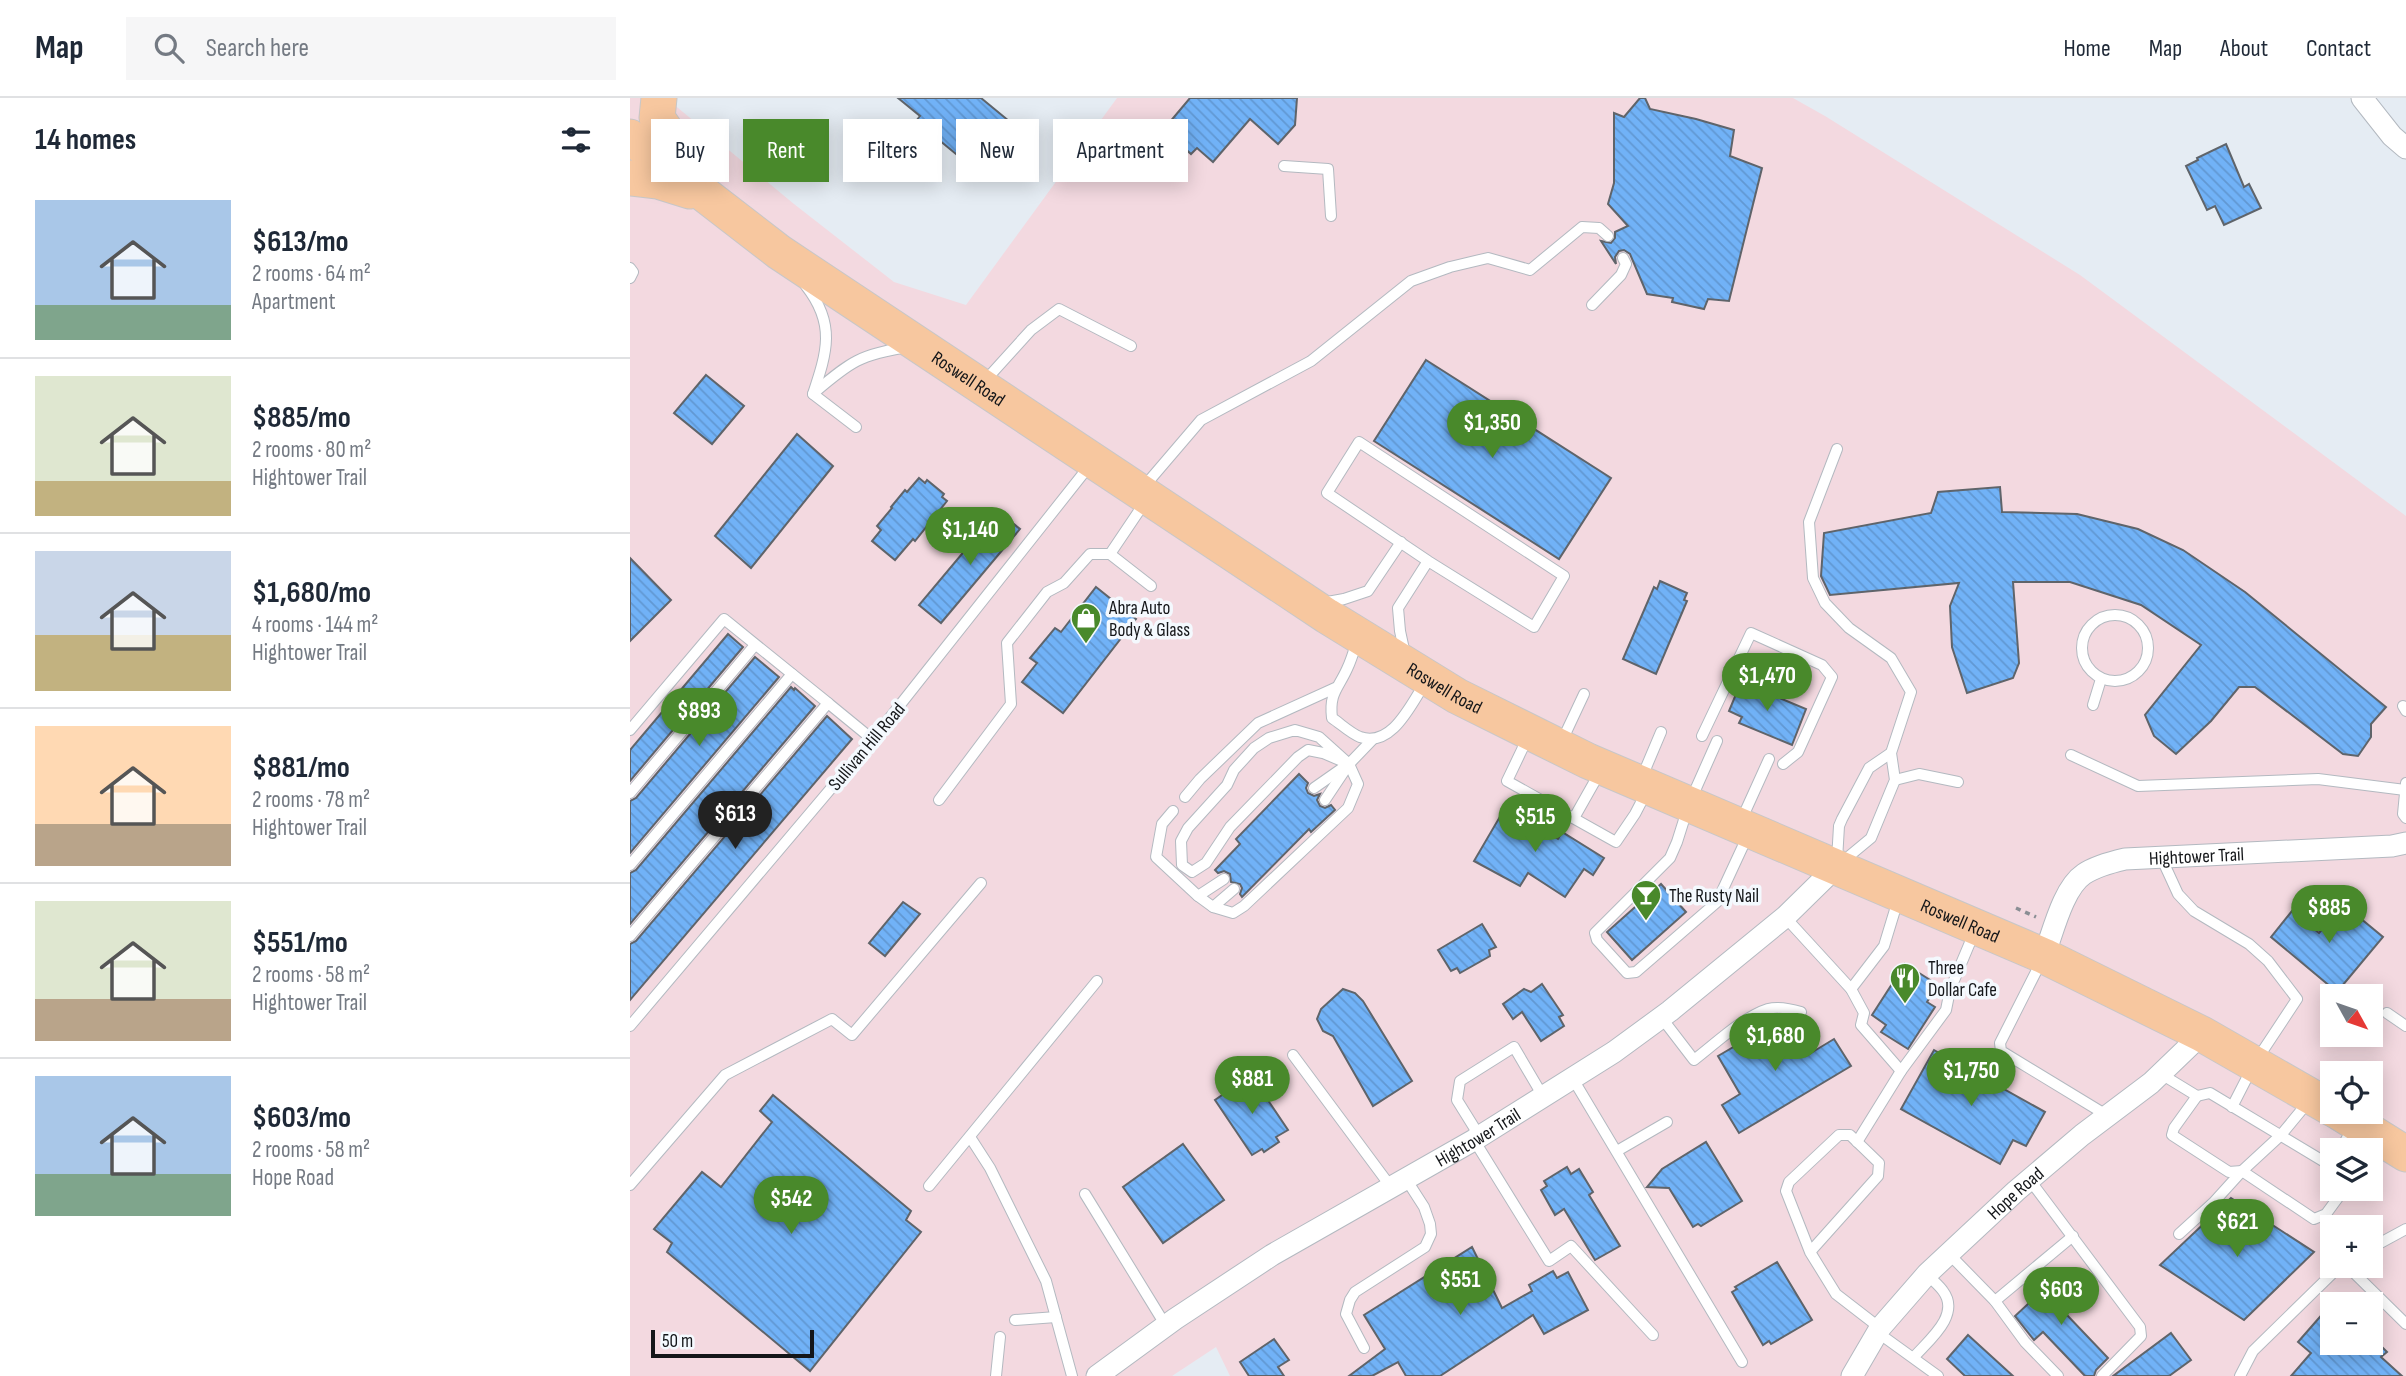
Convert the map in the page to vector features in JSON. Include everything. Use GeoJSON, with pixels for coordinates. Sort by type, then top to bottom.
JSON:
{"type":"FeatureCollection","features":[{"type":"Feature","properties":{"kind":"main road"},"geometry":{"type":"LineString","coordinates":[[659,98],[657,118],[713,199]]}},
{"type":"Feature","properties":{"kind":"main road","name":"Roswell Road"},"geometry":{"type":"LineString","coordinates":[[630,137],[779,251],[1310,605],[1457,696],[1603,768],[2044,956],[2202,1034],[2320,1107]]}},
{"type":"Feature","properties":{"kind":"main road"},"geometry":{"type":"LineString","coordinates":[[630,178],[658,181],[713,199]]}},
{"type":"Feature","properties":{"kind":"main road","name":"Roswell Road"},"geometry":{"type":"LineString","coordinates":[[2348,1124],[2406,1154]]}},
{"type":"Feature","properties":{"kind":"street"},"geometry":{"type":"LineString","coordinates":[[2362,98],[2392,136],[2406,148]]}},
{"type":"Feature","properties":{"kind":"street","name":"Hightower Trail"},"geometry":{"type":"LineString","coordinates":[[2044,956],[2067,894],[2083,874],[2118,861],[2392,846],[2406,843]]}},
{"type":"Feature","properties":{"kind":"street","name":"Hightower Trail"},"geometry":{"type":"LineString","coordinates":[[1097,1376],[1272,1255],[1477,1138],[1573,1079],[1661,1017],[1784,917],[1836,867]]}},
{"type":"Feature","properties":{"kind":"street","name":"Hope Road"},"geometry":{"type":"LineString","coordinates":[[1852,1376],[1878,1330],[1927,1275],[2029,1180],[2161,1074],[2202,1034]]}},
{"type":"Feature","properties":{"kind":"lane"},"geometry":{"type":"LineString","coordinates":[[1284,166],[1328,169],[1331,216]]}},
{"type":"Feature","properties":{"kind":"lane"},"geometry":{"type":"LineString","coordinates":[[1111,554],[1144,494],[1201,420],[1311,361],[1412,281],[1450,267],[1488,258],[1530,270],[1582,227],[1599,228],[1608,236]]}},
{"type":"Feature","properties":{"kind":"lane"},"geometry":{"type":"LineString","coordinates":[[779,251],[818,301],[828,336],[813,394]]}},
{"type":"Feature","properties":{"kind":"lane"},"geometry":{"type":"LineString","coordinates":[[1591,305],[1621,275],[1626,264],[1623,258]]}},
{"type":"Feature","properties":{"kind":"lane"},"geometry":{"type":"LineString","coordinates":[[630,268],[633,272],[630,278]]}},
{"type":"Feature","properties":{"kind":"lane"},"geometry":{"type":"LineString","coordinates":[[981,385],[1031,330],[1059,309],[1131,346]]}},
{"type":"Feature","properties":{"kind":"lane"},"geometry":{"type":"LineString","coordinates":[[813,394],[859,358],[880,351],[922,345]]}},
{"type":"Feature","properties":{"kind":"lane"},"geometry":{"type":"LineString","coordinates":[[813,394],[856,428]]}},
{"type":"Feature","properties":{"kind":"lane"},"geometry":{"type":"LineString","coordinates":[[1359,442],[1564,576],[1534,627],[1401,542],[1327,493],[1359,442]]}},
{"type":"Feature","properties":{"kind":"lane"},"geometry":{"type":"LineString","coordinates":[[1836,867],[1871,838],[1895,780],[1891,753],[1911,692],[1891,658],[1849,628],[1825,603],[1812,578],[1809,522],[1837,449]]}},
{"type":"Feature","properties":{"kind":"lane","name":"Sullivan Hill Road"},"geometry":{"type":"LineString","coordinates":[[630,1026],[872,739],[1094,460]]}},
{"type":"Feature","properties":{"kind":"lane"},"geometry":{"type":"LineString","coordinates":[[1310,605],[1345,599],[1368,591],[1401,542]]}},
{"type":"Feature","properties":{"kind":"lane"},"geometry":{"type":"LineString","coordinates":[[939,800],[1011,704],[1007,643],[1047,592],[1064,583],[1090,554],[1111,554],[1151,586]]}},
{"type":"Feature","properties":{"kind":"lane"},"geometry":{"type":"LineString","coordinates":[[1325,800],[1349,764],[1373,739],[1397,725],[1418,672],[1400,631],[1398,608],[1427,561]]}},
{"type":"Feature","properties":{"kind":"lane"},"geometry":{"type":"LineString","coordinates":[[2106,616],[2129,618],[2137,623],[2148,641],[2145,662],[2140,671],[2131,677],[2111,682],[2101,679],[2084,663],[2082,640],[2087,629],[2106,616]]}},
{"type":"Feature","properties":{"kind":"lane"},"geometry":{"type":"LineString","coordinates":[[630,730],[724,619],[872,739]]}},
{"type":"Feature","properties":{"kind":"lane"},"geometry":{"type":"LineString","coordinates":[[1702,736],[1751,633],[1822,665],[1832,677],[1798,752],[1783,764]]}},
{"type":"Feature","properties":{"kind":"lane"},"geometry":{"type":"LineString","coordinates":[[1359,636],[1347,670],[1335,688],[1330,702],[1332,718],[1359,736],[1373,739]]}},
{"type":"Feature","properties":{"kind":"lane"},"geometry":{"type":"LineString","coordinates":[[630,793],[755,645]]}},
{"type":"Feature","properties":{"kind":"lane"},"geometry":{"type":"LineString","coordinates":[[630,865],[792,674]]}},
{"type":"Feature","properties":{"kind":"lane"},"geometry":{"type":"LineString","coordinates":[[2093,705],[2101,679]]}},
{"type":"Feature","properties":{"kind":"lane"},"geometry":{"type":"LineString","coordinates":[[1185,797],[1258,723],[1335,688]]}},
{"type":"Feature","properties":{"kind":"lane"},"geometry":{"type":"LineString","coordinates":[[1584,694],[1507,781],[1616,842],[1635,814],[1661,733]]}},
{"type":"Feature","properties":{"kind":"lane"},"geometry":{"type":"LineString","coordinates":[[630,936],[828,703]]}},
{"type":"Feature","properties":{"kind":"lane"},"geometry":{"type":"LineString","coordinates":[[1295,730],[1319,737],[1349,764],[1358,784],[1348,808],[1233,913],[1213,907],[1198,896],[1178,869],[1181,841],[1188,828],[1220,794],[1234,770],[1254,748],[1269,738],[1295,730]]}},
{"type":"Feature","properties":{"kind":"lane"},"geometry":{"type":"LineString","coordinates":[[1717,741],[1689,804],[1670,858],[1595,933],[1597,940],[1627,973],[1636,972],[1717,902],[1769,759]]}},
{"type":"Feature","properties":{"kind":"lane"},"geometry":{"type":"LineString","coordinates":[[1173,811],[1162,824],[1156,857],[1178,869],[1192,872],[1206,863],[1230,827],[1308,750],[1349,764]]}},
{"type":"Feature","properties":{"kind":"lane"},"geometry":{"type":"LineString","coordinates":[[1836,867],[1839,826],[1869,768],[1891,753]]}},
{"type":"Feature","properties":{"kind":"lane"},"geometry":{"type":"LineString","coordinates":[[2071,755],[2137,786],[2318,779],[2405,786],[2403,814],[2406,818]]}},
{"type":"Feature","properties":{"kind":"lane"},"geometry":{"type":"LineString","coordinates":[[1314,788],[1349,764]]}},
{"type":"Feature","properties":{"kind":"lane"},"geometry":{"type":"LineString","coordinates":[[1574,818],[1603,768]]}},
{"type":"Feature","properties":{"kind":"lane"},"geometry":{"type":"LineString","coordinates":[[1895,780],[1919,774],[1958,782]]}},
{"type":"Feature","properties":{"kind":"lane"},"geometry":{"type":"LineString","coordinates":[[2161,857],[2178,894],[2194,911],[2249,944],[2268,961],[2297,999],[2254,1064],[2232,1107]]}},
{"type":"Feature","properties":{"kind":"lane"},"geometry":{"type":"LineString","coordinates":[[1198,896],[1224,879]]}},
{"type":"Feature","properties":{"kind":"lane"},"geometry":{"type":"LineString","coordinates":[[630,1185],[725,1075],[832,1018],[852,1035],[981,883]]}},
{"type":"Feature","properties":{"kind":"lane"},"geometry":{"type":"LineString","coordinates":[[1213,907],[1234,889]]}},
{"type":"Feature","properties":{"kind":"lane"},"geometry":{"type":"LineString","coordinates":[[1851,989],[1884,946],[1899,894]]}},
{"type":"Feature","properties":{"kind":"lane"},"geometry":{"type":"LineString","coordinates":[[1784,917],[1851,989],[1864,1013],[1861,1026],[1901,1071]]}},
{"type":"Feature","properties":{"kind":"lane"},"geometry":{"type":"LineString","coordinates":[[1854,1139],[1946,1010],[1950,990],[1976,927]]}},
{"type":"Feature","properties":{"kind":"lane"},"geometry":{"type":"LineString","coordinates":[[2044,956],[2000,1043],[2001,1051],[2108,1116]]}},
{"type":"Feature","properties":{"kind":"lane"},"geometry":{"type":"LineString","coordinates":[[929,1186],[1097,981]]}},
{"type":"Feature","properties":{"kind":"lane"},"geometry":{"type":"LineString","coordinates":[[1661,1017],[1694,1060],[1741,1024],[1769,1009],[1786,1007],[1801,1012]]}},
{"type":"Feature","properties":{"kind":"lane"},"geometry":{"type":"LineString","coordinates":[[2387,1013],[2406,1026]]}},
{"type":"Feature","properties":{"kind":"lane"},"geometry":{"type":"LineString","coordinates":[[1544,1098],[1514,1047],[1460,1081],[1457,1100],[1549,1261],[1571,1246],[1653,1335]]}},
{"type":"Feature","properties":{"kind":"lane"},"geometry":{"type":"LineString","coordinates":[[1293,1055],[1399,1183],[1424,1207],[1430,1224],[1431,1234],[1425,1247],[1355,1292],[1350,1300],[1346,1314],[1364,1348]]}},
{"type":"Feature","properties":{"kind":"lane"},"geometry":{"type":"LineString","coordinates":[[2161,1074],[2197,1096]]}},
{"type":"Feature","properties":{"kind":"lane"},"geometry":{"type":"LineString","coordinates":[[1573,1079],[1742,1362]]}},
{"type":"Feature","properties":{"kind":"lane"},"geometry":{"type":"LineString","coordinates":[[2320,1157],[2210,1093],[2197,1096],[2172,1135],[2229,1172],[2242,1171],[2314,1219],[2326,1214],[2336,1201]]}},
{"type":"Feature","properties":{"kind":"lane"},"geometry":{"type":"LineString","coordinates":[[1617,1152],[1667,1122]]}},
{"type":"Feature","properties":{"kind":"lane"},"geometry":{"type":"LineString","coordinates":[[2179,1234],[2281,1135],[2320,1123]]}},
{"type":"Feature","properties":{"kind":"lane"},"geometry":{"type":"LineString","coordinates":[[1810,1252],[1878,1176],[1879,1163],[1854,1139],[1839,1135],[1789,1182],[1786,1191],[1810,1252],[1836,1294],[1938,1376]]}},
{"type":"Feature","properties":{"kind":"lane"},"geometry":{"type":"LineString","coordinates":[[970,1136],[990,1168],[1046,1281],[1072,1376]]}},
{"type":"Feature","properties":{"kind":"lane"},"geometry":{"type":"LineString","coordinates":[[2029,1180],[2140,1327],[2141,1336],[2102,1376]]}},
{"type":"Feature","properties":{"kind":"lane"},"geometry":{"type":"LineString","coordinates":[[1085,1194],[1166,1326]]}},
{"type":"Feature","properties":{"kind":"lane"},"geometry":{"type":"LineString","coordinates":[[2383,1241],[2406,1229]]}},
{"type":"Feature","properties":{"kind":"lane"},"geometry":{"type":"LineString","coordinates":[[1996,1301],[2073,1236]]}},
{"type":"Feature","properties":{"kind":"lane"},"geometry":{"type":"LineString","coordinates":[[1949,1254],[1996,1301],[2025,1342],[2058,1376]]}},
{"type":"Feature","properties":{"kind":"lane"},"geometry":{"type":"LineString","coordinates":[[1914,1357],[1946,1321],[1949,1303],[1944,1291],[1927,1275]]}},
{"type":"Feature","properties":{"kind":"lane"},"geometry":{"type":"LineString","coordinates":[[2241,1376],[2253,1351],[2329,1278]]}},
{"type":"Feature","properties":{"kind":"lane"},"geometry":{"type":"LineString","coordinates":[[2357,1278],[2406,1324]]}},
{"type":"Feature","properties":{"kind":"lane"},"geometry":{"type":"LineString","coordinates":[[1015,1320],[1056,1317]]}},
{"type":"Feature","properties":{"kind":"lane"},"geometry":{"type":"LineString","coordinates":[[996,1376],[1000,1337]]}},
{"type":"Feature","properties":{"kind":"path"},"geometry":{"type":"LineString","coordinates":[[2016,908],[2042,919]]}},
{"type":"Feature","properties":{"kind":"shaded area"},"geometry":{"type":"Polygon","coordinates":[[[630,98],[666,98],[691,119],[651,119],[651,182],[729,182],[729,150],[743,162],[743,182],[767,182],[894,282],[966,305],[1056,182],[1188,182],[1188,119],[1102,119],[1117,98],[1793,98],[2080,275],[2406,516],[2406,1376],[1230,1376],[1216,1347],[1172,1376],[630,1376],[630,98]]]}},
{"type":"Feature","properties":{"kind":"building"},"geometry":{"type":"Polygon","coordinates":[[[898,98],[981,98],[1007,119],[956,119],[956,154],[942,142],[942,119],[918,119],[920,116],[898,98]]]}},
{"type":"Feature","properties":{"kind":"building"},"geometry":{"type":"Polygon","coordinates":[[[1190,98],[1297,98],[1295,125],[1278,144],[1250,119],[1213,162],[1197,148],[1191,154],[1188,151],[1188,119],[1172,119],[1190,98]]]}},
{"type":"Feature","properties":{"kind":"building"},"geometry":{"type":"Polygon","coordinates":[[[1640,98],[1645,98],[1650,109],[1734,130],[1730,156],[1762,168],[1729,301],[1708,299],[1704,309],[1672,302],[1673,298],[1647,294],[1630,254],[1624,250],[1619,251],[1615,257],[1616,264],[1601,241],[1611,243],[1615,232],[1628,226],[1608,204],[1614,183],[1614,113],[1624,117],[1640,98]]]}},
{"type":"Feature","properties":{"kind":"building"},"geometry":{"type":"Polygon","coordinates":[[[2226,144],[2244,187],[2249,184],[2261,208],[2224,225],[2215,206],[2207,210],[2186,166],[2226,144]]]}},
{"type":"Feature","properties":{"kind":"building"},"geometry":{"type":"Polygon","coordinates":[[[1426,360],[1611,478],[1559,559],[1374,441],[1426,360]]]}},
{"type":"Feature","properties":{"kind":"building"},"geometry":{"type":"Polygon","coordinates":[[[706,375],[744,406],[712,444],[674,413],[706,375]]]}},
{"type":"Feature","properties":{"kind":"building"},"geometry":{"type":"Polygon","coordinates":[[[797,434],[833,466],[751,568],[715,536],[797,434]]]}},
{"type":"Feature","properties":{"kind":"building"},"geometry":{"type":"Polygon","coordinates":[[[919,478],[925,483],[927,480],[944,494],[942,497],[947,501],[915,541],[913,539],[895,560],[872,541],[881,530],[877,526],[891,507],[919,478]]]}},
{"type":"Feature","properties":{"kind":"building"},"geometry":{"type":"Polygon","coordinates":[[[2000,487],[2002,512],[2077,514],[2138,529],[2183,550],[2245,592],[2386,707],[2371,724],[2371,737],[2358,756],[2343,754],[2255,687],[2239,687],[2211,721],[2176,754],[2154,736],[2145,715],[2201,645],[2141,605],[2070,582],[2013,582],[2019,663],[2013,678],[1967,693],[1952,647],[1950,606],[1959,583],[1830,595],[1821,576],[1824,533],[1931,513],[1938,492],[2000,487]]]}},
{"type":"Feature","properties":{"kind":"building"},"geometry":{"type":"Polygon","coordinates":[[[998,511],[1020,529],[941,623],[919,605],[998,511]]]}},
{"type":"Feature","properties":{"kind":"building"},"geometry":{"type":"Polygon","coordinates":[[[630,558],[671,600],[630,641],[630,558]]]}},
{"type":"Feature","properties":{"kind":"building"},"geometry":{"type":"Polygon","coordinates":[[[1660,581],[1687,593],[1684,600],[1687,601],[1656,674],[1623,659],[1654,587],[1657,589],[1660,581]]]}},
{"type":"Feature","properties":{"kind":"building"},"geometry":{"type":"Polygon","coordinates":[[[1096,587],[1136,619],[1063,713],[1022,682],[1037,663],[1030,658],[1055,628],[1061,632],[1096,587]]]}},
{"type":"Feature","properties":{"kind":"building"},"geometry":{"type":"Polygon","coordinates":[[[728,634],[743,647],[630,781],[630,750],[728,634]]]}},
{"type":"Feature","properties":{"kind":"building"},"geometry":{"type":"Polygon","coordinates":[[[755,657],[779,677],[630,853],[630,801],[636,798],[755,657]]]}},
{"type":"Feature","properties":{"kind":"building"},"geometry":{"type":"Polygon","coordinates":[[[1741,682],[1806,709],[1792,745],[1739,723],[1742,717],[1729,711],[1741,682]]]}},
{"type":"Feature","properties":{"kind":"building"},"geometry":{"type":"Polygon","coordinates":[[[791,687],[815,706],[630,924],[630,873],[636,870],[791,687]]]}},
{"type":"Feature","properties":{"kind":"building"},"geometry":{"type":"Polygon","coordinates":[[[827,716],[852,739],[630,1000],[630,944],[636,941],[827,716]]]}},
{"type":"Feature","properties":{"kind":"building"},"geometry":{"type":"Polygon","coordinates":[[[1299,774],[1308,783],[1308,793],[1314,796],[1320,794],[1317,800],[1320,806],[1325,808],[1331,805],[1335,810],[1311,832],[1309,829],[1242,897],[1240,884],[1231,882],[1230,874],[1224,871],[1218,873],[1215,870],[1240,844],[1236,839],[1299,774]]]}},
{"type":"Feature","properties":{"kind":"building"},"geometry":{"type":"Polygon","coordinates":[[[1505,808],[1558,839],[1562,832],[1604,858],[1593,875],[1584,869],[1565,897],[1528,873],[1520,886],[1474,861],[1505,808]]]}},
{"type":"Feature","properties":{"kind":"building","name":"The Rusty Nail"},"geometry":{"type":"Polygon","coordinates":[[[1661,884],[1686,912],[1632,960],[1607,932],[1661,884]]]}},
{"type":"Feature","properties":{"kind":"building"},"geometry":{"type":"Polygon","coordinates":[[[903,902],[920,914],[885,956],[869,943],[903,902]]]}},
{"type":"Feature","properties":{"kind":"building"},"geometry":{"type":"Polygon","coordinates":[[[2343,904],[2383,937],[2344,984],[2327,984],[2271,937],[2292,911],[2319,933],[2343,904]]]}},
{"type":"Feature","properties":{"kind":"building"},"geometry":{"type":"Polygon","coordinates":[[[1482,924],[1496,947],[1489,950],[1490,956],[1460,973],[1457,968],[1451,971],[1438,950],[1482,924]]]}},
{"type":"Feature","properties":{"kind":"building","name":"Three Dollar Cafe"},"geometry":{"type":"Polygon","coordinates":[[[1905,964],[1938,985],[1927,1002],[1935,1007],[1908,1049],[1881,1032],[1886,1025],[1872,1015],[1905,964]]]}},
{"type":"Feature","properties":{"kind":"building"},"geometry":{"type":"Polygon","coordinates":[[[1542,984],[1563,1015],[1559,1017],[1564,1026],[1541,1041],[1522,1012],[1513,1019],[1503,1004],[1524,989],[1531,992],[1542,984]]]}},
{"type":"Feature","properties":{"kind":"building"},"geometry":{"type":"Polygon","coordinates":[[[1343,989],[1355,993],[1363,1001],[1412,1081],[1373,1106],[1333,1036],[1323,1031],[1317,1019],[1321,1009],[1343,989]]]}},
{"type":"Feature","properties":{"kind":"building"},"geometry":{"type":"Polygon","coordinates":[[[1783,1018],[1806,1056],[1834,1039],[1851,1066],[1739,1133],[1722,1105],[1740,1094],[1718,1056],[1783,1018]]]}},
{"type":"Feature","properties":{"kind":"building"},"geometry":{"type":"Polygon","coordinates":[[[1934,1050],[2045,1112],[2026,1146],[2013,1140],[2000,1164],[1901,1109],[1934,1050]]]}},
{"type":"Feature","properties":{"kind":"building"},"geometry":{"type":"Polygon","coordinates":[[[1251,1075],[1288,1130],[1276,1137],[1279,1142],[1264,1152],[1262,1149],[1252,1155],[1215,1100],[1251,1075]]]}},
{"type":"Feature","properties":{"kind":"building"},"geometry":{"type":"Polygon","coordinates":[[[773,1095],[911,1211],[906,1220],[921,1232],[810,1371],[667,1252],[672,1243],[654,1229],[702,1172],[721,1187],[772,1122],[760,1111],[773,1095]]]}},
{"type":"Feature","properties":{"kind":"building"},"geometry":{"type":"Polygon","coordinates":[[[1706,1142],[1742,1201],[1701,1226],[1698,1224],[1693,1227],[1669,1188],[1647,1187],[1662,1169],[1706,1142]]]}},
{"type":"Feature","properties":{"kind":"building"},"geometry":{"type":"Polygon","coordinates":[[[1183,1144],[1224,1200],[1163,1243],[1123,1187],[1183,1144]]]}},
{"type":"Feature","properties":{"kind":"building"},"geometry":{"type":"Polygon","coordinates":[[[1567,1167],[1571,1174],[1579,1169],[1593,1192],[1589,1195],[1620,1246],[1595,1260],[1564,1209],[1555,1215],[1541,1190],[1547,1186],[1544,1181],[1567,1167]]]}},
{"type":"Feature","properties":{"kind":"building"},"geometry":{"type":"Polygon","coordinates":[[[2231,1198],[2314,1252],[2244,1320],[2160,1265],[2231,1198]]]}},
{"type":"Feature","properties":{"kind":"building"},"geometry":{"type":"Polygon","coordinates":[[[1472,1247],[1502,1308],[1532,1291],[1529,1285],[1553,1271],[1557,1278],[1568,1272],[1588,1310],[1544,1334],[1533,1315],[1440,1376],[1406,1376],[1398,1362],[1372,1376],[1349,1376],[1385,1349],[1364,1315],[1472,1247]]]}},
{"type":"Feature","properties":{"kind":"building"},"geometry":{"type":"Polygon","coordinates":[[[1777,1262],[1812,1320],[1771,1344],[1769,1341],[1763,1345],[1732,1292],[1737,1289],[1735,1287],[1777,1262]]]}},
{"type":"Feature","properties":{"kind":"building"},"geometry":{"type":"Polygon","coordinates":[[[2057,1277],[2077,1301],[2065,1313],[2108,1358],[2096,1370],[2094,1376],[2085,1376],[2043,1332],[2034,1340],[2015,1316],[2057,1277]]]}},
{"type":"Feature","properties":{"kind":"building"},"geometry":{"type":"Polygon","coordinates":[[[2320,1317],[2320,1355],[2383,1355],[2383,1348],[2387,1352],[2381,1357],[2402,1376],[2291,1376],[2311,1353],[2298,1342],[2320,1317]]]}},
{"type":"Feature","properties":{"kind":"building"},"geometry":{"type":"Polygon","coordinates":[[[2171,1333],[2191,1360],[2169,1376],[2113,1376],[2171,1333]]]}},
{"type":"Feature","properties":{"kind":"building"},"geometry":{"type":"Polygon","coordinates":[[[1968,1335],[2013,1376],[1965,1376],[1947,1359],[1968,1335]]]}},
{"type":"Feature","properties":{"kind":"building"},"geometry":{"type":"Polygon","coordinates":[[[1274,1339],[1289,1360],[1278,1367],[1284,1376],[1249,1376],[1240,1362],[1274,1339]]]}},
{"type":"Feature","properties":{"kind":"place","name":"Abra Auto Body & Glass"},"geometry":{"type":"Point","coordinates":[1086,645]}},
{"type":"Feature","properties":{"kind":"place","name":"The Rusty Nail"},"geometry":{"type":"Point","coordinates":[1646,922]}},
{"type":"Feature","properties":{"kind":"place","name":"Three Dollar Cafe"},"geometry":{"type":"Point","coordinates":[1905,1005]}}]}
